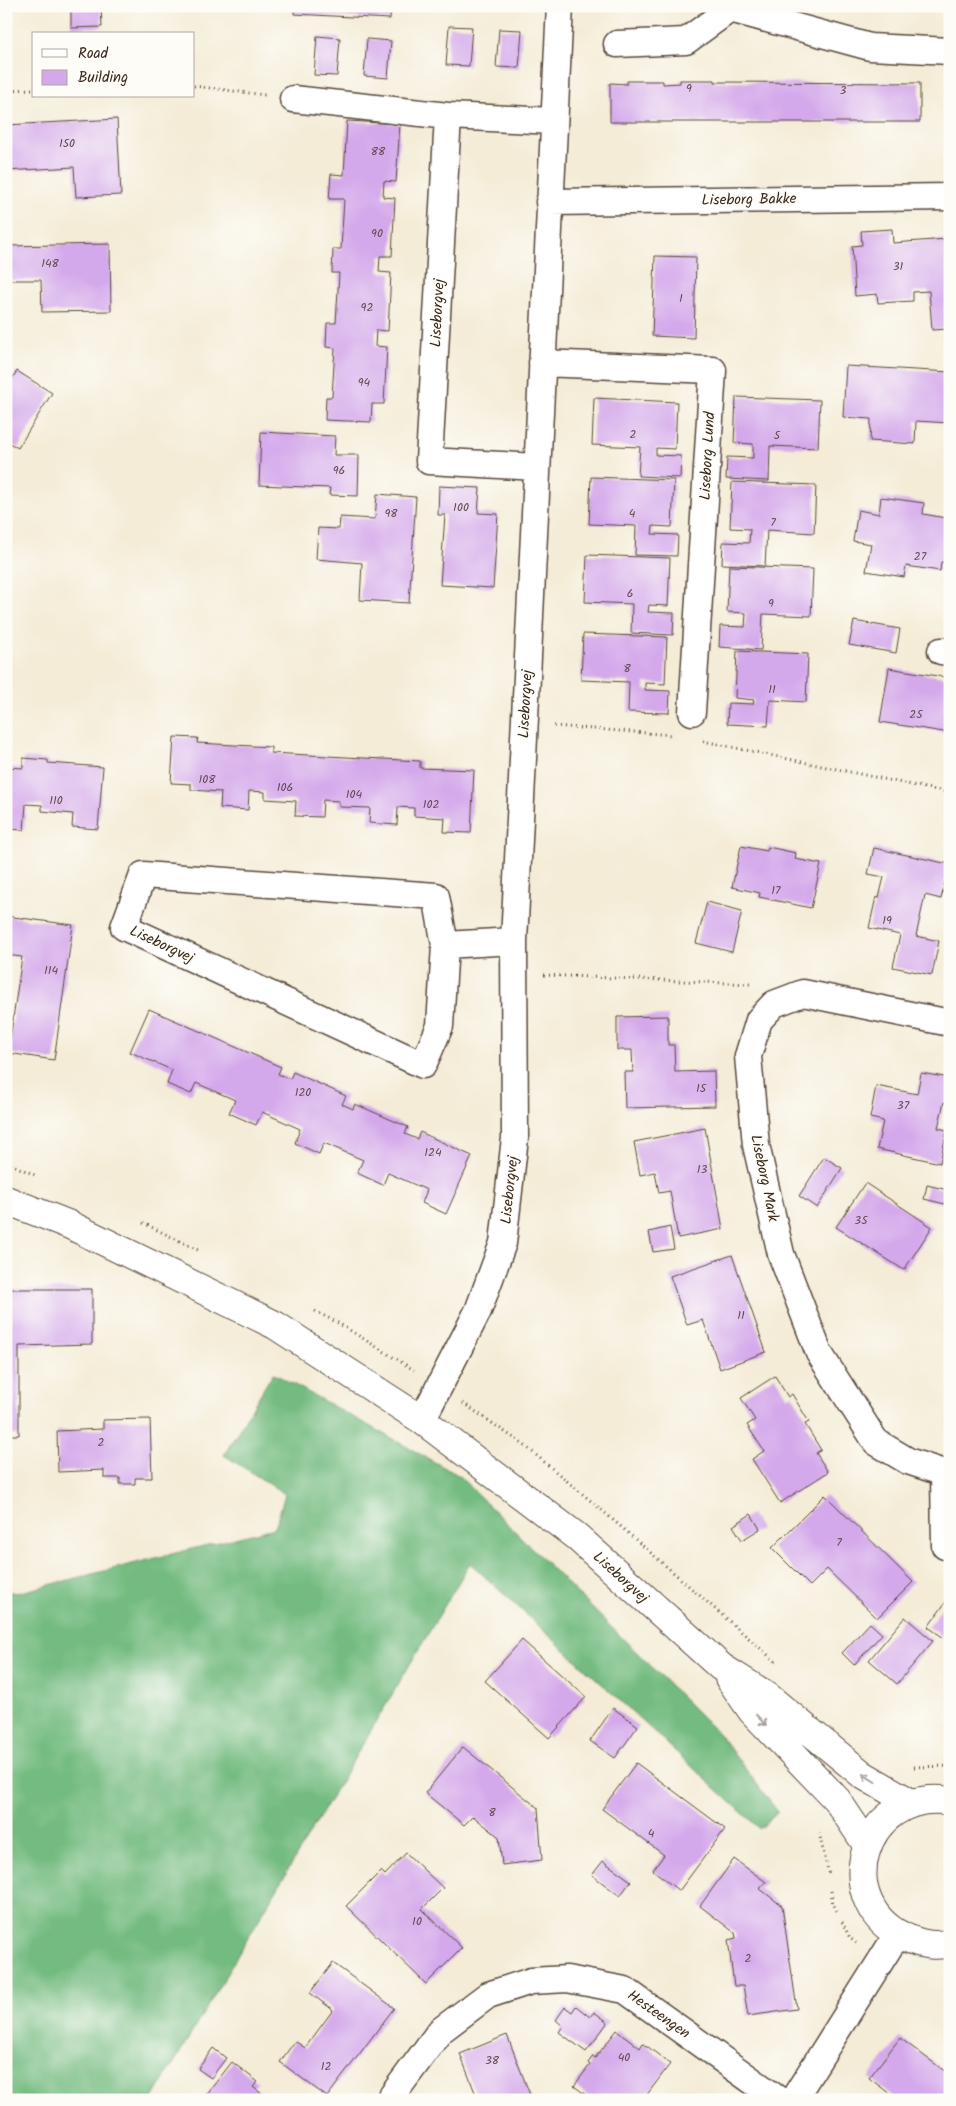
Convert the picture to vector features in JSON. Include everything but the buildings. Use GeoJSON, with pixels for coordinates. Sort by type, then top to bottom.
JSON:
{"type":"FeatureCollection","features":[{"type":"Feature","properties":{"kind":"street","name":"Liseborgvej"},"geometry":{"type":"LineString","coordinates":[[422,1420],[478,1311],[503,1243],[515,1138],[514,942],[560,6]]}},
{"type":"Feature","properties":{"kind":"street"},"geometry":{"type":"LineString","coordinates":[[618,44],[686,42],[730,8],[870,46],[950,51]]}},
{"type":"Feature","properties":{"kind":"street"},"geometry":{"type":"LineString","coordinates":[[293,99],[448,116],[553,122]]}},
{"type":"Feature","properties":{"kind":"street","name":"Liseborgvej"},"geometry":{"type":"LineString","coordinates":[[448,116],[429,462],[536,467]]}},
{"type":"Feature","properties":{"kind":"street","name":"Liseborg Bakke"},"geometry":{"type":"LineString","coordinates":[[549,202],[950,197]]}},
{"type":"Feature","properties":{"kind":"street","name":"Liseborg Lund"},"geometry":{"type":"LineString","coordinates":[[542,363],[712,370],[692,712]]}},
{"type":"Feature","properties":{"kind":"street","name":"Liseborgvej"},"geometry":{"type":"LineString","coordinates":[[143,875],[436,896],[445,945],[440,1026],[423,1065],[124,927],[143,875]]}},
{"type":"Feature","properties":{"kind":"street"},"geometry":{"type":"LineString","coordinates":[[445,945],[514,942]]}},
{"type":"Feature","properties":{"kind":"street","name":"Liseborg Mark"},"geometry":{"type":"LineString","coordinates":[[945,1546],[947,1472],[908,1461],[876,1442],[819,1353],[781,1254],[756,1144],[748,1056],[758,1020],[774,1004],[803,993],[950,1023]]}},
{"type":"Feature","properties":{"kind":"street","name":"Liseborgvej"},"geometry":{"type":"LineString","coordinates":[[6,1200],[70,1225],[275,1325],[422,1420],[577,1537],[721,1667],[767,1696],[864,1775],[911,1803]]}},
{"type":"Feature","properties":{"kind":"street","name":"Liseborgvej"},"geometry":{"type":"LineString","coordinates":[[721,1667],[752,1710],[837,1800],[867,1845]]}},
{"type":"Feature","properties":{"kind":"street"},"geometry":{"type":"LineString","coordinates":[[950,1801],[935,1798],[911,1803],[892,1812],[877,1827],[867,1845],[862,1870],[866,1895],[878,1918],[897,1934],[920,1944],[950,1943]]}},
{"type":"Feature","properties":{"kind":"street"},"geometry":{"type":"LineString","coordinates":[[793,2100],[897,1934]]}},
{"type":"Feature","properties":{"kind":"street","name":"Hesteengen"},"geometry":{"type":"LineString","coordinates":[[390,2100],[440,2031],[488,1995],[530,1981],[567,1979],[625,1990],[779,2100]]}},
{"type":"Feature","properties":{"kind":"path"},"geometry":{"type":"LineString","coordinates":[[195,86],[293,99]]}},
{"type":"Feature","properties":{"kind":"path"},"geometry":{"type":"LineString","coordinates":[[6,90],[32,89]]}},
{"type":"Feature","properties":{"kind":"path"},"geometry":{"type":"LineString","coordinates":[[524,723],[678,736]]}},
{"type":"Feature","properties":{"kind":"path"},"geometry":{"type":"LineString","coordinates":[[698,740],[950,792]]}},
{"type":"Feature","properties":{"kind":"path"},"geometry":{"type":"LineString","coordinates":[[514,974],[750,984],[774,1004]]}},
{"type":"Feature","properties":{"kind":"green space"},"geometry":{"type":"Polygon","coordinates":[[[273,1373],[458,1475],[718,1733],[778,1812],[760,1829],[470,1563],[152,2100],[6,2100],[6,1591],[17,1593],[275,1528],[285,1494],[224,1455],[273,1373]]]}}]}
